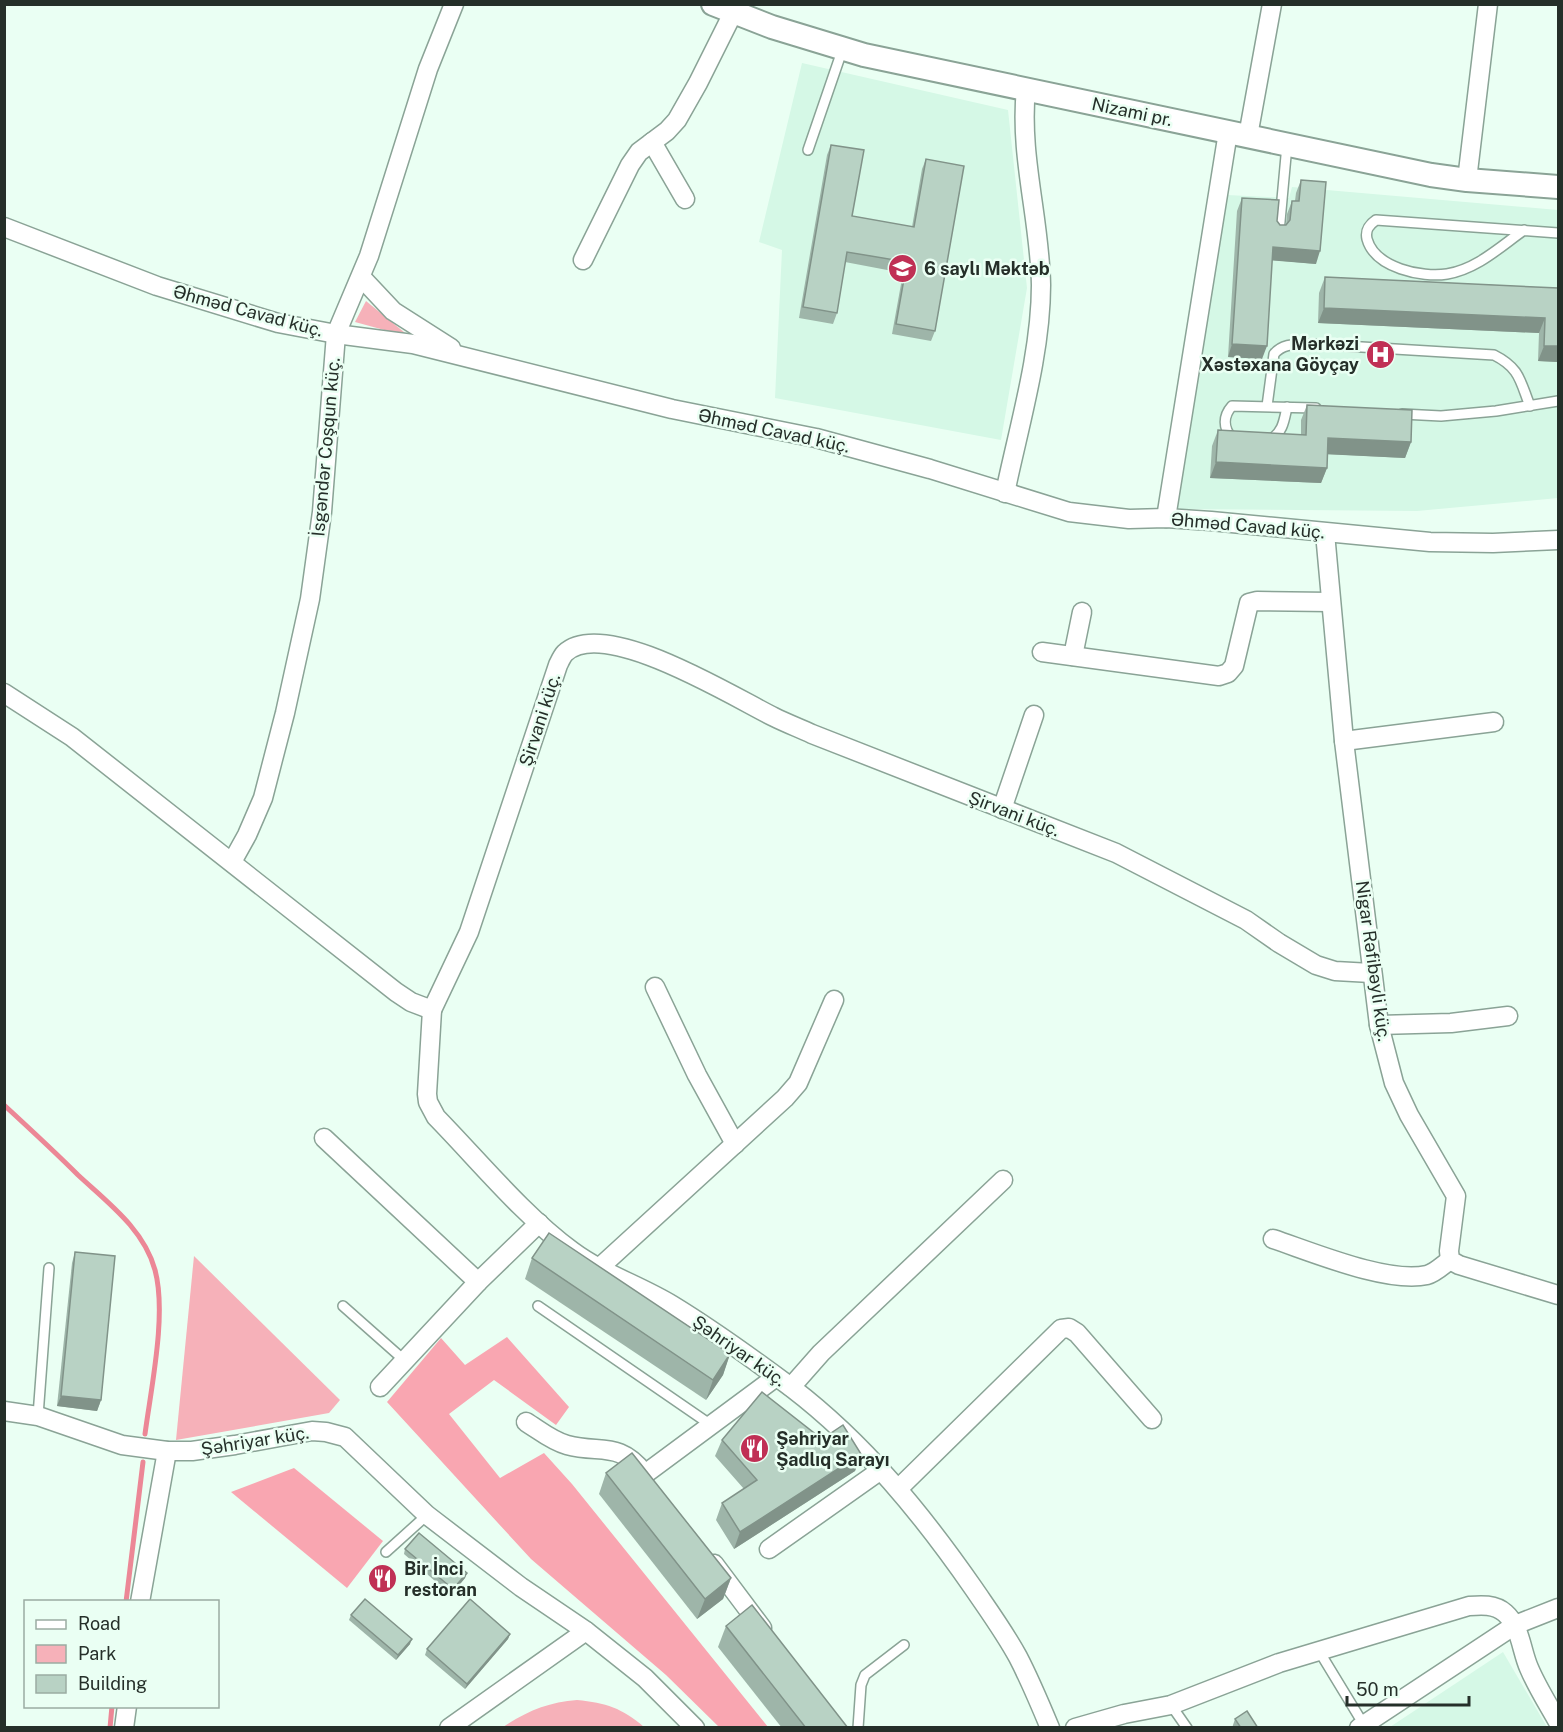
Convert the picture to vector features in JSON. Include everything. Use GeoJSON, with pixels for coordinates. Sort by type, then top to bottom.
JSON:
{"type":"FeatureCollection","features":[{"type":"Feature","properties":{"kind":"street","name":"İsgəndər Coşqun küç."},"geometry":{"type":"LineString","coordinates":[[232,862],[247,835],[262,798],[285,713],[309,599],[322,512],[336,334],[369,256],[429,69],[454,4]]}},
{"type":"Feature","properties":{"kind":"street"},"geometry":{"type":"LineString","coordinates":[[1166,518],[1238,134],[1272,4]]}},
{"type":"Feature","properties":{"kind":"street"},"geometry":{"type":"LineString","coordinates":[[1467,180],[1488,4]]}},
{"type":"Feature","properties":{"kind":"street"},"geometry":{"type":"LineString","coordinates":[[583,260],[630,165],[639,152],[667,131],[677,120],[698,83],[723,9]]}},
{"type":"Feature","properties":{"kind":"street","name":"Nizami pr."},"geometry":{"type":"LineString","coordinates":[[723,9],[772,27],[864,55],[1431,175],[1558,187]]}},
{"type":"Feature","properties":{"kind":"street"},"geometry":{"type":"LineString","coordinates":[[1005,493],[1032,363],[1041,288],[1025,143],[1026,88]]}},
{"type":"Feature","properties":{"kind":"street"},"geometry":{"type":"LineString","coordinates":[[652,142],[685,199]]}},
{"type":"Feature","properties":{"kind":"street","name":"Əhməd Cavad küç."},"geometry":{"type":"LineString","coordinates":[[4,227],[157,286],[278,323],[336,334],[413,344],[672,409],[816,438],[930,469],[1069,512],[1129,519],[1166,518],[1430,542],[1493,543],[1558,540]]}},
{"type":"Feature","properties":{"kind":"street"},"geometry":{"type":"LineString","coordinates":[[361,277],[393,311],[463,356]]}},
{"type":"Feature","properties":{"kind":"street","name":"Nigar Rəfibəyli küç."},"geometry":{"type":"LineString","coordinates":[[1325,533],[1344,741],[1379,1025],[1394,1083],[1409,1115],[1455,1196],[1450,1260]]}},
{"type":"Feature","properties":{"kind":"street"},"geometry":{"type":"LineString","coordinates":[[1042,652],[1219,676],[1228,673],[1234,666],[1248,603],[1330,602]]}},
{"type":"Feature","properties":{"kind":"street"},"geometry":{"type":"LineString","coordinates":[[1073,656],[1082,612]]}},
{"type":"Feature","properties":{"kind":"street","name":"Şirvani küç."},"geometry":{"type":"LineString","coordinates":[[432,1010],[470,932],[558,665],[565,653],[576,647],[592,644],[615,647],[659,659],[775,718],[812,734],[1116,854],[1246,920],[1279,943],[1316,964],[1335,971],[1371,973]]}},
{"type":"Feature","properties":{"kind":"street"},"geometry":{"type":"LineString","coordinates":[[4,693],[72,736],[396,992],[411,1002],[432,1010]]}},
{"type":"Feature","properties":{"kind":"street"},"geometry":{"type":"LineString","coordinates":[[1002,809],[1034,715]]}},
{"type":"Feature","properties":{"kind":"street"},"geometry":{"type":"LineString","coordinates":[[1344,741],[1494,722]]}},
{"type":"Feature","properties":{"kind":"street"},"geometry":{"type":"LineString","coordinates":[[655,987],[697,1076],[735,1144]]}},
{"type":"Feature","properties":{"kind":"street"},"geometry":{"type":"LineString","coordinates":[[598,1269],[785,1098],[798,1083],[834,1000]]}},
{"type":"Feature","properties":{"kind":"street","name":"Şəhriyar küç."},"geometry":{"type":"LineString","coordinates":[[432,1010],[427,1094],[431,1111],[539,1223],[572,1251],[598,1269],[670,1304],[714,1332],[818,1410],[881,1470],[899,1488],[928,1525],[1002,1630],[1018,1657],[1050,1728]]}},
{"type":"Feature","properties":{"kind":"street"},"geometry":{"type":"LineString","coordinates":[[1379,1025],[1451,1023],[1508,1016]]}},
{"type":"Feature","properties":{"kind":"street"},"geometry":{"type":"LineString","coordinates":[[324,1138],[478,1282]]}},
{"type":"Feature","properties":{"kind":"street"},"geometry":{"type":"LineString","coordinates":[[526,1422],[550,1437],[567,1444],[624,1454],[634,1461],[651,1482],[711,1425],[783,1382],[821,1353],[1004,1180]]}},
{"type":"Feature","properties":{"kind":"street"},"geometry":{"type":"LineString","coordinates":[[380,1387],[478,1282],[539,1223]]}},
{"type":"Feature","properties":{"kind":"street"},"geometry":{"type":"LineString","coordinates":[[1273,1239],[1374,1272],[1410,1278],[1430,1274],[1450,1260],[1459,1265],[1558,1295]]}},
{"type":"Feature","properties":{"kind":"street"},"geometry":{"type":"LineString","coordinates":[[899,1488],[1061,1329],[1069,1328],[1077,1333],[1152,1419]]}},
{"type":"Feature","properties":{"kind":"street","name":"Şəhriyar küç."},"geometry":{"type":"LineString","coordinates":[[4,1411],[38,1416],[122,1444],[167,1452],[192,1451],[312,1431],[345,1437],[426,1515],[521,1587],[586,1631],[645,1678],[695,1728]]}},
{"type":"Feature","properties":{"kind":"street"},"geometry":{"type":"LineString","coordinates":[[140,1600],[167,1452]]}},
{"type":"Feature","properties":{"kind":"street"},"geometry":{"type":"LineString","coordinates":[[769,1549],[881,1470]]}},
{"type":"Feature","properties":{"kind":"street"},"geometry":{"type":"LineString","coordinates":[[704,1552],[774,1644]]}},
{"type":"Feature","properties":{"kind":"street"},"geometry":{"type":"LineString","coordinates":[[1075,1728],[1124,1713],[1171,1705],[1278,1663],[1469,1606],[1489,1605],[1504,1611],[1515,1625],[1528,1666],[1558,1722]]}},
{"type":"Feature","properties":{"kind":"street"},"geometry":{"type":"LineString","coordinates":[[1363,1726],[1515,1625],[1558,1608]]}},
{"type":"Feature","properties":{"kind":"street"},"geometry":{"type":"LineString","coordinates":[[449,1728],[586,1631]]}},
{"type":"Feature","properties":{"kind":"street"},"geometry":{"type":"LineString","coordinates":[[124,1728],[127,1708]]}},
{"type":"Feature","properties":{"kind":"lane"},"geometry":{"type":"LineString","coordinates":[[808,150],[843,48]]}},
{"type":"Feature","properties":{"kind":"lane"},"geometry":{"type":"LineString","coordinates":[[1279,232],[1287,144]]}},
{"type":"Feature","properties":{"kind":"lane"},"geometry":{"type":"LineString","coordinates":[[1524,230],[1472,267],[1447,274],[1426,275],[1400,268],[1378,258],[1368,241],[1366,231],[1369,225],[1376,220],[1524,230],[1558,233]]}},
{"type":"Feature","properties":{"kind":"lane"},"geometry":{"type":"LineString","coordinates":[[1267,406],[1274,354],[1286,345],[1312,344],[1494,355],[1506,361],[1516,370],[1530,406]]}},
{"type":"Feature","properties":{"kind":"lane"},"geometry":{"type":"LineString","coordinates":[[1386,413],[1441,417],[1558,401]]}},
{"type":"Feature","properties":{"kind":"lane"},"geometry":{"type":"LineString","coordinates":[[1287,406],[1283,427],[1271,440],[1232,438],[1226,431],[1226,412],[1232,406],[1287,406],[1321,409]]}},
{"type":"Feature","properties":{"kind":"lane"},"geometry":{"type":"LineString","coordinates":[[38,1416],[49,1268]]}},
{"type":"Feature","properties":{"kind":"lane"},"geometry":{"type":"LineString","coordinates":[[343,1306],[405,1360]]}},
{"type":"Feature","properties":{"kind":"lane"},"geometry":{"type":"LineString","coordinates":[[538,1306],[711,1425]]}},
{"type":"Feature","properties":{"kind":"lane"},"geometry":{"type":"LineString","coordinates":[[386,1552],[426,1515]]}},
{"type":"Feature","properties":{"kind":"lane"},"geometry":{"type":"LineString","coordinates":[[858,1728],[861,1685],[864,1675],[904,1645]]}},
{"type":"Feature","properties":{"kind":"lane"},"geometry":{"type":"LineString","coordinates":[[1319,1651],[1363,1726]]}},
{"type":"Feature","properties":{"kind":"lane"},"geometry":{"type":"LineString","coordinates":[[1171,1705],[1187,1728]]}},
{"type":"Feature","properties":{"kind":"shaded area","name":"6 saylı Məktəb"},"geometry":{"type":"Polygon","coordinates":[[[802,63],[1008,110],[1027,288],[1001,440],[775,398],[782,250],[759,242],[802,63]]]}},
{"type":"Feature","properties":{"kind":"shaded area","name":"Mərkəzi Xəstəxana Göyçay"},"geometry":{"type":"Polygon","coordinates":[[[1292,187],[1558,210],[1558,498],[1417,511],[1177,509],[1227,195],[1289,198],[1292,187]]]}},
{"type":"Feature","properties":{"kind":"shaded area"},"geometry":{"type":"Polygon","coordinates":[[[507,1337],[569,1407],[556,1425],[494,1380],[449,1414],[500,1478],[544,1453],[572,1484],[768,1727],[719,1727],[666,1675],[531,1559],[387,1402],[441,1338],[465,1365],[507,1337]]]}},
{"type":"Feature","properties":{"kind":"shaded area"},"geometry":{"type":"Polygon","coordinates":[[[294,1468],[383,1541],[347,1588],[231,1492],[294,1468]]]}},
{"type":"Feature","properties":{"kind":"shaded area"},"geometry":{"type":"Polygon","coordinates":[[[1503,1652],[1547,1727],[1390,1727],[1503,1652]]]}},
{"type":"Feature","properties":{"kind":"green space"},"geometry":{"type":"Polygon","coordinates":[[[366,301],[410,337],[355,322],[366,301]]]}},
{"type":"Feature","properties":{"kind":"green space"},"geometry":{"type":"Polygon","coordinates":[[[194,1256],[340,1400],[329,1413],[176,1440],[194,1256]]]}},
{"type":"Feature","properties":{"kind":"green space"},"geometry":{"type":"Polygon","coordinates":[[[577,1700],[613,1708],[628,1715],[644,1727],[503,1727],[538,1708],[577,1700]]]}},
{"type":"Feature","properties":{"kind":"building"},"geometry":{"type":"Polygon","coordinates":[[[831,145],[864,150],[852,216],[914,227],[926,159],[964,166],[935,331],[896,324],[907,262],[847,252],[837,313],[803,307],[831,145]]]}},
{"type":"Feature","properties":{"kind":"building"},"geometry":{"type":"Polygon","coordinates":[[[1301,180],[1326,182],[1320,251],[1273,247],[1267,346],[1232,344],[1242,198],[1279,200],[1277,221],[1280,225],[1286,225],[1290,220],[1292,201],[1299,201],[1301,180]]]}},
{"type":"Feature","properties":{"kind":"building"},"geometry":{"type":"Polygon","coordinates":[[[1325,277],[1558,288],[1558,346],[1544,346],[1545,318],[1324,308],[1325,277]]]}},
{"type":"Feature","properties":{"kind":"building"},"geometry":{"type":"Polygon","coordinates":[[[1307,405],[1412,410],[1411,442],[1328,438],[1327,468],[1216,462],[1218,430],[1306,435],[1307,405]]]}},
{"type":"Feature","properties":{"kind":"building"},"geometry":{"type":"Polygon","coordinates":[[[549,1233],[730,1354],[713,1380],[532,1258],[549,1233]]]}},
{"type":"Feature","properties":{"kind":"building"},"geometry":{"type":"Polygon","coordinates":[[[75,1252],[115,1256],[101,1400],[61,1396],[75,1252]]]}},
{"type":"Feature","properties":{"kind":"building"},"geometry":{"type":"Polygon","coordinates":[[[762,1392],[822,1439],[843,1425],[861,1454],[740,1532],[722,1503],[757,1480],[722,1440],[762,1392]]]}},
{"type":"Feature","properties":{"kind":"building"},"geometry":{"type":"Polygon","coordinates":[[[632,1453],[731,1578],[705,1599],[606,1473],[632,1453]]]}},
{"type":"Feature","properties":{"kind":"building"},"geometry":{"type":"Polygon","coordinates":[[[419,1533],[467,1573],[453,1589],[405,1549],[419,1533]]]}},
{"type":"Feature","properties":{"kind":"building"},"geometry":{"type":"Polygon","coordinates":[[[365,1599],[412,1639],[398,1655],[351,1615],[365,1599]]]}},
{"type":"Feature","properties":{"kind":"building"},"geometry":{"type":"Polygon","coordinates":[[[470,1599],[510,1634],[467,1684],[427,1649],[470,1599]]]}},
{"type":"Feature","properties":{"kind":"building"},"geometry":{"type":"Polygon","coordinates":[[[752,1605],[848,1728],[806,1728],[726,1626],[752,1605]]]}},
{"type":"Feature","properties":{"kind":"building"},"geometry":{"type":"Polygon","coordinates":[[[1247,1711],[1258,1728],[1241,1728],[1235,1719],[1247,1711]]]}},
{"type":"Feature","properties":{"kind":"waterway"},"geometry":{"type":"LineString","coordinates":[[4,1105],[123,1217],[150,1255],[158,1288],[159,1329],[145,1434]]}},
{"type":"Feature","properties":{"kind":"waterway"},"geometry":{"type":"LineString","coordinates":[[126,1600],[143,1462]]}},
{"type":"Feature","properties":{"kind":"waterway"},"geometry":{"type":"LineString","coordinates":[[110,1728],[112,1708]]}},
{"type":"Feature","properties":{"kind":"place","name":"6 saylı Məktəb"},"geometry":{"type":"Point","coordinates":[903,269]}},
{"type":"Feature","properties":{"kind":"place","name":"Mərkəzi Xəstəxana Göyçay"},"geometry":{"type":"Point","coordinates":[1380,354]}},
{"type":"Feature","properties":{"kind":"place","name":"Şəhriyar Şadlıq Sarayı"},"geometry":{"type":"Point","coordinates":[755,1449]}},
{"type":"Feature","properties":{"kind":"place","name":"Bir İnci restoran"},"geometry":{"type":"Point","coordinates":[383,1579]}}]}
